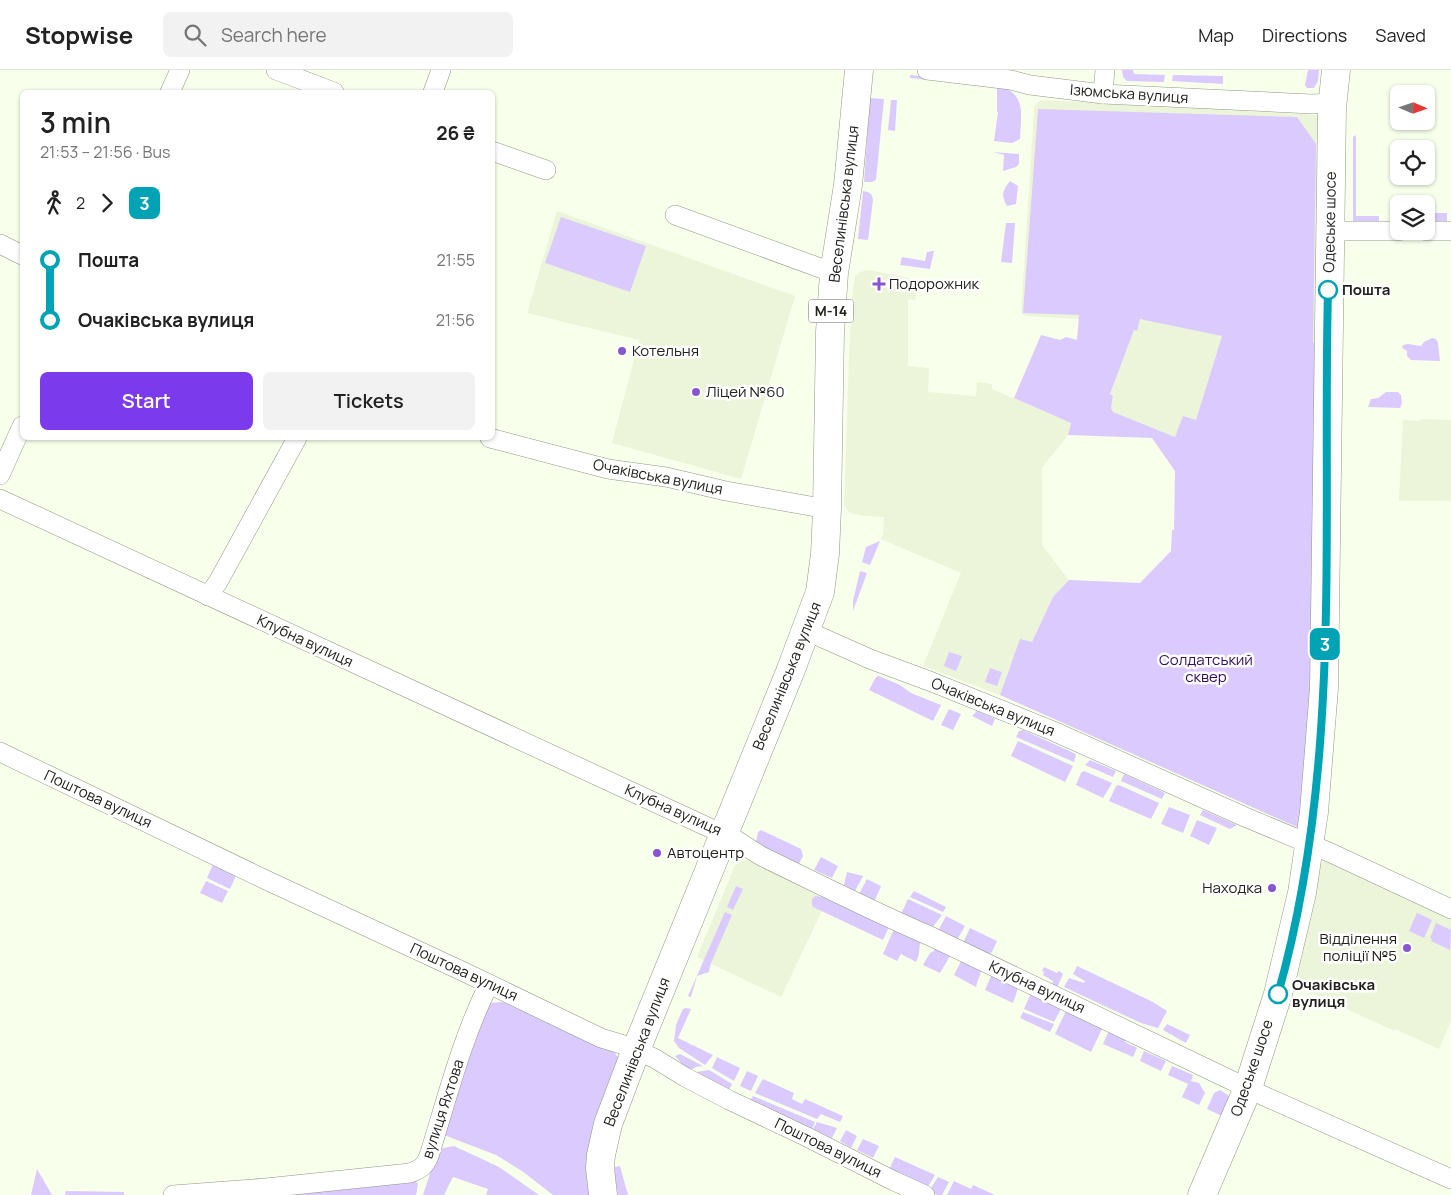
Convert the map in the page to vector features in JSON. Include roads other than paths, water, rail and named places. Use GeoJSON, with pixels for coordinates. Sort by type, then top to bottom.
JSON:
{"type":"FeatureCollection","features":[{"type":"Feature","properties":{"kind":"highway","name":"Веселинівська вулиця"},"geometry":{"type":"LineString","coordinates":[[603,1195],[600,1168],[608,1124],[636,1050],[807,631],[823,577],[827,509],[830,332],[834,273],[848,186],[858,70]]}},
{"type":"Feature","properties":{"kind":"highway","name":"Одеське шосе"},"geometry":{"type":"LineString","coordinates":[[1202,1195],[1257,1065],[1284,972],[1302,893],[1310,844],[1319,761],[1324,688],[1332,102],[1336,70]]}},
{"type":"Feature","properties":{"kind":"street"},"geometry":{"type":"LineString","coordinates":[[171,90],[180,70]]}},
{"type":"Feature","properties":{"kind":"street"},"geometry":{"type":"LineString","coordinates":[[276,70],[329,90]]}},
{"type":"Feature","properties":{"kind":"street"},"geometry":{"type":"LineString","coordinates":[[434,90],[441,70]]}},
{"type":"Feature","properties":{"kind":"street","name":"Ізюмська вулиця"},"geometry":{"type":"LineString","coordinates":[[927,70],[1103,94],[1312,104],[1332,102]]}},
{"type":"Feature","properties":{"kind":"street"},"geometry":{"type":"LineString","coordinates":[[1103,94],[1105,70]]}},
{"type":"Feature","properties":{"kind":"street"},"geometry":{"type":"LineString","coordinates":[[495,152],[546,170]]}},
{"type":"Feature","properties":{"kind":"street"},"geometry":{"type":"LineString","coordinates":[[675,215],[834,273]]}},
{"type":"Feature","properties":{"kind":"street"},"geometry":{"type":"LineString","coordinates":[[1330,231],[1390,231]]}},
{"type":"Feature","properties":{"kind":"street"},"geometry":{"type":"LineString","coordinates":[[1435,231],[1451,231]]}},
{"type":"Feature","properties":{"kind":"street"},"geometry":{"type":"LineString","coordinates":[[0,244],[20,254]]}},
{"type":"Feature","properties":{"kind":"street"},"geometry":{"type":"LineString","coordinates":[[0,475],[20,430]]}},
{"type":"Feature","properties":{"kind":"street","name":"Очаківська вулиця"},"geometry":{"type":"LineString","coordinates":[[495,439],[608,468],[666,477],[726,491],[827,509]]}},
{"type":"Feature","properties":{"kind":"street"},"geometry":{"type":"LineString","coordinates":[[208,596],[218,582],[296,440]]}},
{"type":"Feature","properties":{"kind":"street","name":"Клубна вулиця"},"geometry":{"type":"LineString","coordinates":[[0,499],[712,829],[725,832],[750,850],[1248,1088],[1451,1179]]}},
{"type":"Feature","properties":{"kind":"street","name":"Очаківська вулиця"},"geometry":{"type":"LineString","coordinates":[[807,631],[870,659],[1053,730],[1451,909]]}},
{"type":"Feature","properties":{"kind":"street","name":"Поштова вулиця"},"geometry":{"type":"LineString","coordinates":[[0,752],[601,1038],[654,1058],[729,1100],[925,1195]]}},
{"type":"Feature","properties":{"kind":"street","name":"вулиця Яхтова"},"geometry":{"type":"LineString","coordinates":[[173,1195],[276,1187],[410,1173],[421,1169],[426,1163],[453,1075],[479,1004],[489,984]]}},
{"type":"Feature","properties":{"kind":"place","name":"Подорожник"},"geometry":{"type":"Point","coordinates":[879,284]}},
{"type":"Feature","properties":{"kind":"place","name":"Пошта"},"geometry":{"type":"Point","coordinates":[1328,290]}},
{"type":"Feature","properties":{"kind":"place","name":"Котельня"},"geometry":{"type":"Point","coordinates":[622,351]}},
{"type":"Feature","properties":{"kind":"place","name":"Ліцей №60"},"geometry":{"type":"Point","coordinates":[696,392]}},
{"type":"Feature","properties":{"kind":"place","name":"Автоцентр"},"geometry":{"type":"Point","coordinates":[657,853]}},
{"type":"Feature","properties":{"kind":"place","name":"Находка"},"geometry":{"type":"Point","coordinates":[1272,888]}},
{"type":"Feature","properties":{"kind":"place","name":"Відділення поліції №5"},"geometry":{"type":"Point","coordinates":[1407,948]}},
{"type":"Feature","properties":{"kind":"place","name":"Очаківська вулиця"},"geometry":{"type":"Point","coordinates":[1278,994]}},
{"type":"Feature","properties":{"kind":"park label","name":"Солдатський сквер"},"geometry":{"type":"Point","coordinates":[1206,668]}}]}
